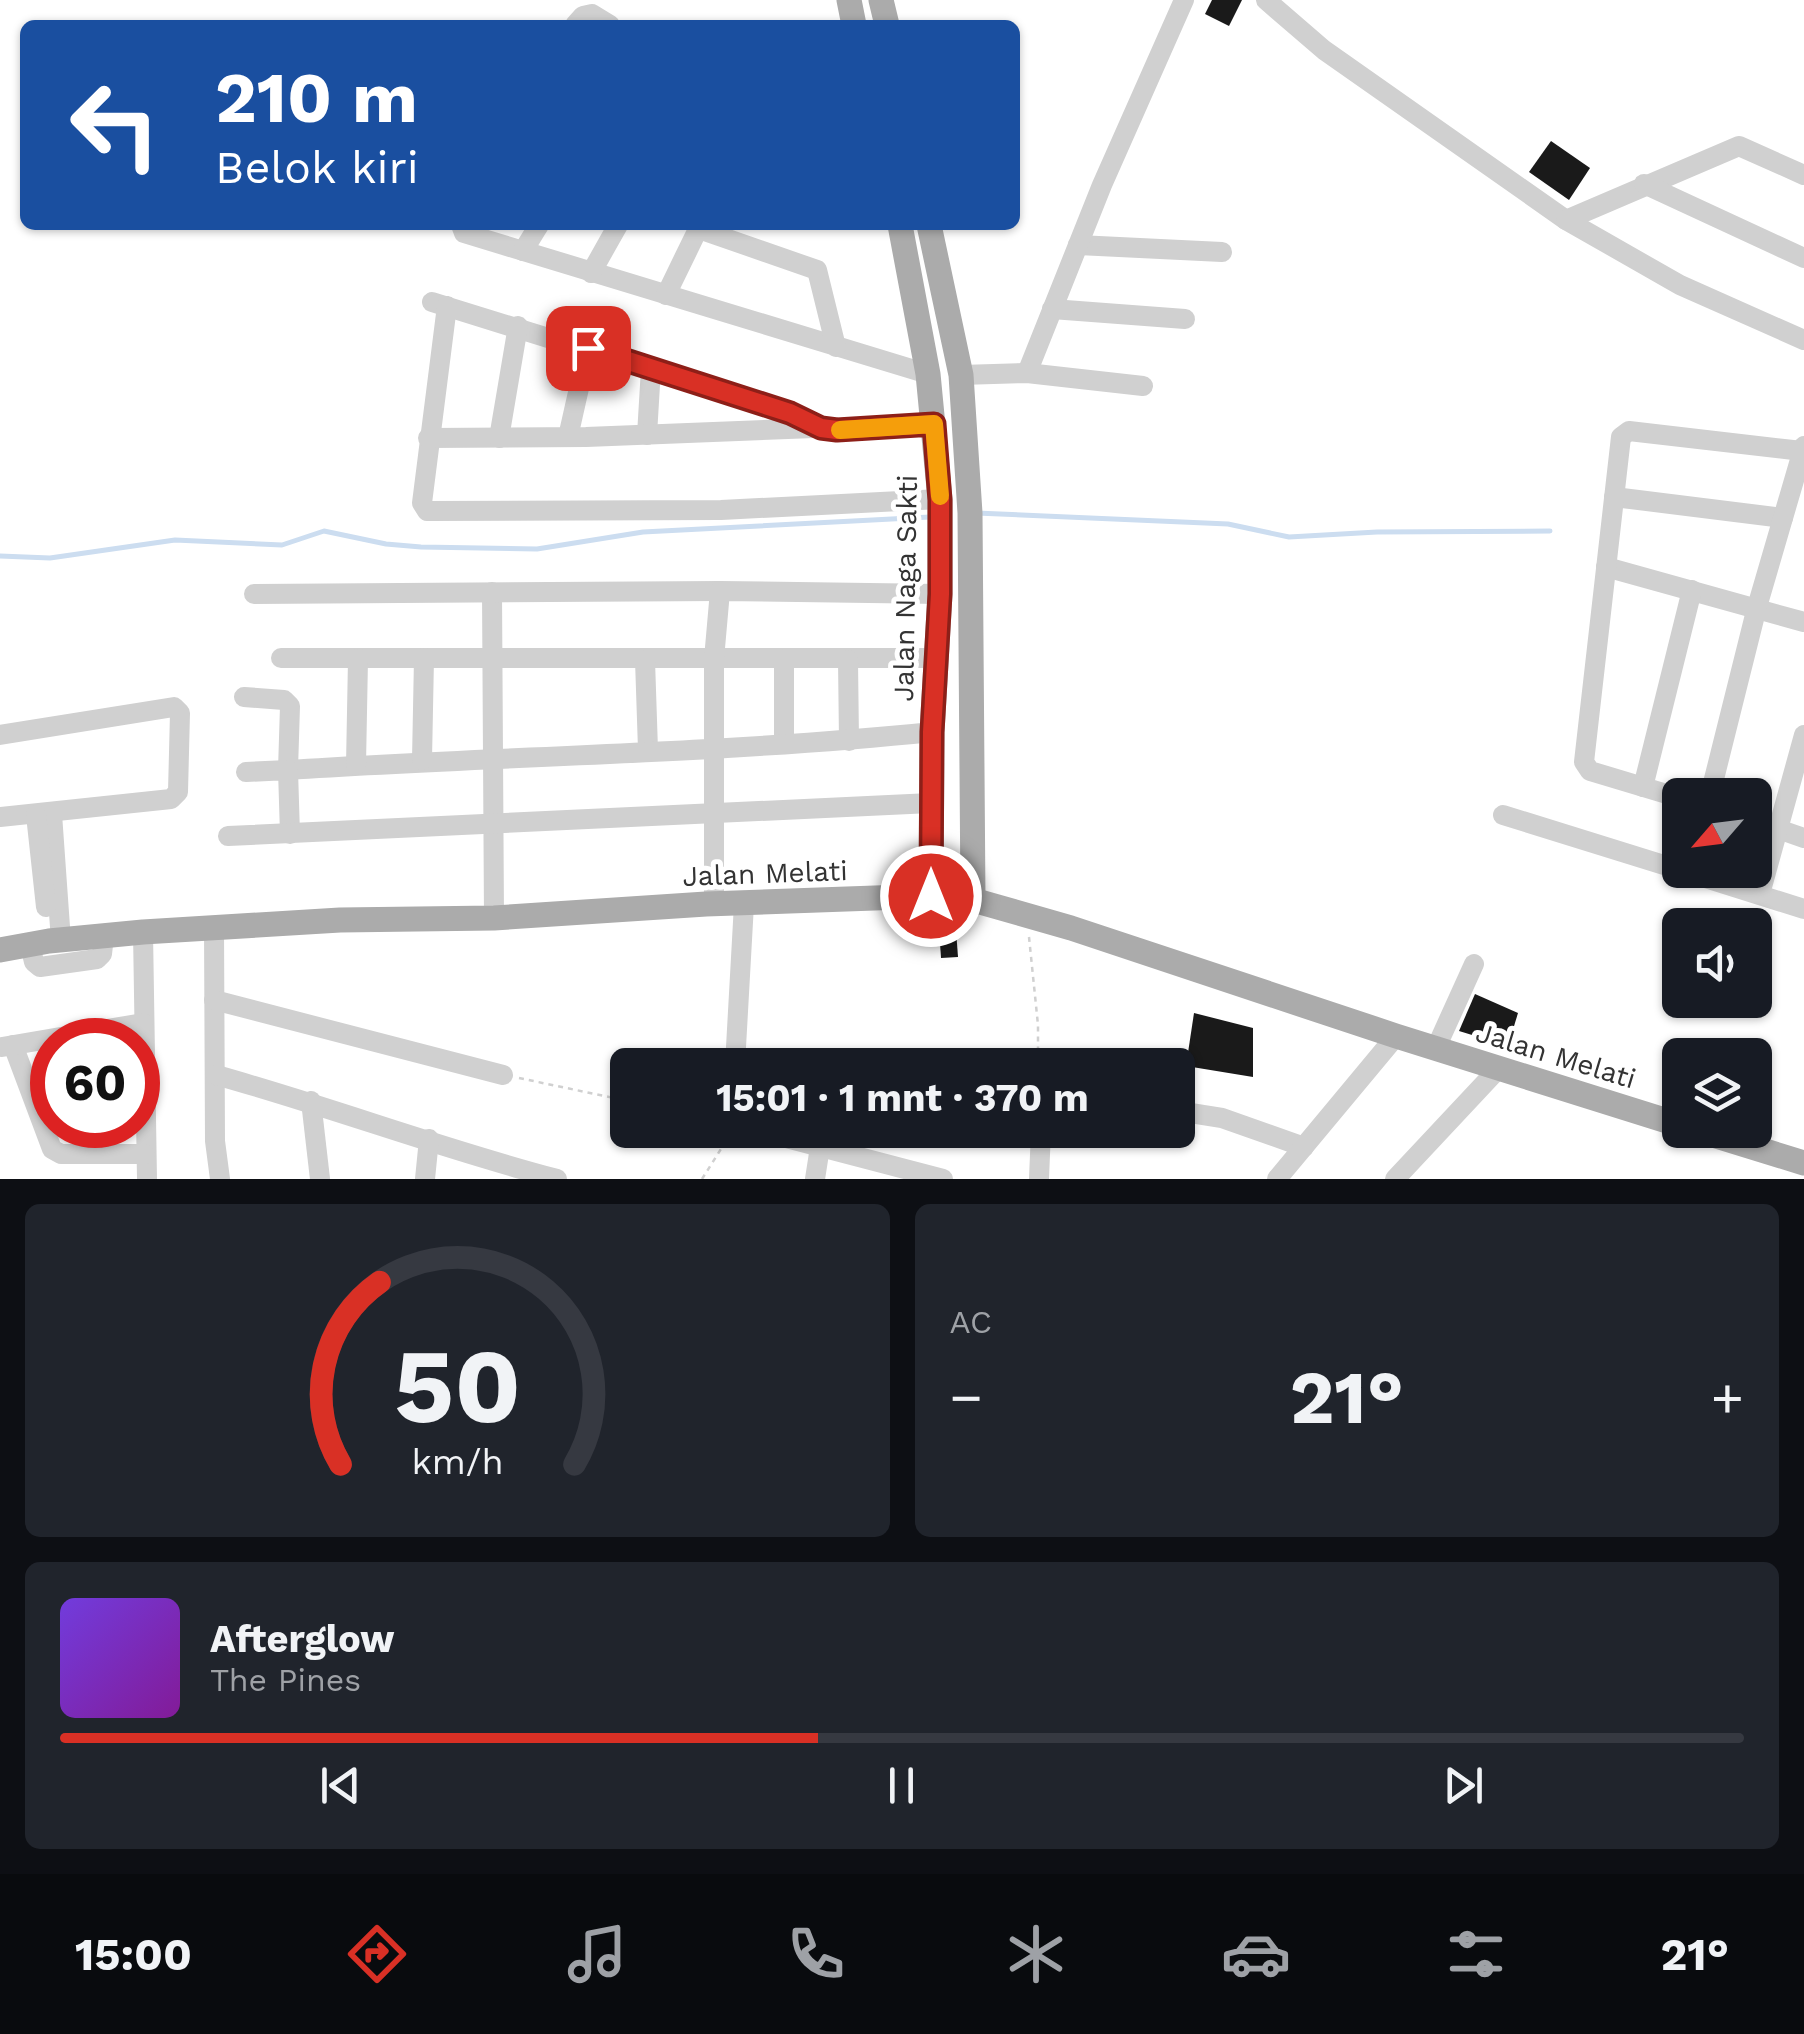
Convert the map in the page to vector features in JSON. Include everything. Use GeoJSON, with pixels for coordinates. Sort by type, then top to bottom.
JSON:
{"type":"FeatureCollection","features":[{"type":"Feature","properties":{"kind":"main road","name":"Jalan Naga Sakti"},"geometry":{"type":"LineString","coordinates":[[901,230],[928,374],[940,500],[931,896]]}},
{"type":"Feature","properties":{"kind":"main road"},"geometry":{"type":"LineString","coordinates":[[930,230],[961,375],[970,513],[973,900]]}},
{"type":"Feature","properties":{"kind":"main road","name":"Jalan Melati"},"geometry":{"type":"LineString","coordinates":[[0,950],[143,932],[340,920],[494,918],[931,896],[973,900],[1662,1118]]}},
{"type":"Feature","properties":{"kind":"main road"},"geometry":{"type":"LineString","coordinates":[[1755,1148],[1804,1163]]}},
{"type":"Feature","properties":{"kind":"street"},"geometry":{"type":"LineString","coordinates":[[1027,374],[1184,0]]}},
{"type":"Feature","properties":{"kind":"street"},"geometry":{"type":"LineString","coordinates":[[1266,0],[1324,50],[1566,220],[1680,285],[1804,340]]}},
{"type":"Feature","properties":{"kind":"street"},"geometry":{"type":"LineString","coordinates":[[579,20],[592,14],[602,20]]}},
{"type":"Feature","properties":{"kind":"street"},"geometry":{"type":"LineString","coordinates":[[1566,220],[1739,146],[1804,175]]}},
{"type":"Feature","properties":{"kind":"street"},"geometry":{"type":"LineString","coordinates":[[1644,184],[1804,258]]}},
{"type":"Feature","properties":{"kind":"street"},"geometry":{"type":"LineString","coordinates":[[463,230],[464,234],[928,374]]}},
{"type":"Feature","properties":{"kind":"street"},"geometry":{"type":"LineString","coordinates":[[523,252],[536,230]]}},
{"type":"Feature","properties":{"kind":"street"},"geometry":{"type":"LineString","coordinates":[[591,272],[615,230]]}},
{"type":"Feature","properties":{"kind":"street"},"geometry":{"type":"LineString","coordinates":[[666,295],[698,230]]}},
{"type":"Feature","properties":{"kind":"street"},"geometry":{"type":"LineString","coordinates":[[708,230],[817,270],[836,347]]}},
{"type":"Feature","properties":{"kind":"street"},"geometry":{"type":"LineString","coordinates":[[1078,245],[1222,252]]}},
{"type":"Feature","properties":{"kind":"street"},"geometry":{"type":"LineString","coordinates":[[821,428],[790,413],[440,304],[422,502],[430,512],[722,510],[940,500]]}},
{"type":"Feature","properties":{"kind":"street"},"geometry":{"type":"LineString","coordinates":[[1052,309],[1185,319]]}},
{"type":"Feature","properties":{"kind":"street"},"geometry":{"type":"LineString","coordinates":[[498,438],[518,326]]}},
{"type":"Feature","properties":{"kind":"street"},"geometry":{"type":"LineString","coordinates":[[568,437],[588,348]]}},
{"type":"Feature","properties":{"kind":"street"},"geometry":{"type":"LineString","coordinates":[[646,435],[651,368]]}},
{"type":"Feature","properties":{"kind":"street"},"geometry":{"type":"LineString","coordinates":[[961,375],[1027,374],[1143,386]]}},
{"type":"Feature","properties":{"kind":"street"},"geometry":{"type":"LineString","coordinates":[[428,438],[821,428],[854,431],[934,424]]}},
{"type":"Feature","properties":{"kind":"street"},"geometry":{"type":"LineString","coordinates":[[1662,793],[1590,770],[1584,762],[1621,437],[1629,430],[1803,449],[1757,607],[1714,778]]}},
{"type":"Feature","properties":{"kind":"street"},"geometry":{"type":"LineString","coordinates":[[1614,497],[1783,518]]}},
{"type":"Feature","properties":{"kind":"street"},"geometry":{"type":"LineString","coordinates":[[1606,566],[1804,622]]}},
{"type":"Feature","properties":{"kind":"street"},"geometry":{"type":"LineString","coordinates":[[1642,787],[1692,590]]}},
{"type":"Feature","properties":{"kind":"street"},"geometry":{"type":"LineString","coordinates":[[714,904],[714,658],[720,591]]}},
{"type":"Feature","properties":{"kind":"street"},"geometry":{"type":"LineString","coordinates":[[492,592],[494,918]]}},
{"type":"Feature","properties":{"kind":"street"},"geometry":{"type":"LineString","coordinates":[[254,594],[940,594]]}},
{"type":"Feature","properties":{"kind":"street"},"geometry":{"type":"LineString","coordinates":[[282,658],[936,658]]}},
{"type":"Feature","properties":{"kind":"street"},"geometry":{"type":"LineString","coordinates":[[422,760],[424,658]]}},
{"type":"Feature","properties":{"kind":"street"},"geometry":{"type":"LineString","coordinates":[[784,659],[784,744]]}},
{"type":"Feature","properties":{"kind":"street"},"geometry":{"type":"LineString","coordinates":[[356,764],[358,660]]}},
{"type":"Feature","properties":{"kind":"street"},"geometry":{"type":"LineString","coordinates":[[645,660],[648,750]]}},
{"type":"Feature","properties":{"kind":"street"},"geometry":{"type":"LineString","coordinates":[[848,660],[850,741]]}},
{"type":"Feature","properties":{"kind":"street"},"geometry":{"type":"LineString","coordinates":[[244,697],[284,700],[290,706],[290,834]]}},
{"type":"Feature","properties":{"kind":"street"},"geometry":{"type":"LineString","coordinates":[[0,735],[174,707],[180,712],[176,796],[0,817]]}},
{"type":"Feature","properties":{"kind":"street"},"geometry":{"type":"LineString","coordinates":[[246,772],[850,741],[932,732]]}},
{"type":"Feature","properties":{"kind":"street"},"geometry":{"type":"LineString","coordinates":[[1760,894],[1804,735]]}},
{"type":"Feature","properties":{"kind":"street"},"geometry":{"type":"LineString","coordinates":[[228,836],[931,803]]}},
{"type":"Feature","properties":{"kind":"street"},"geometry":{"type":"LineString","coordinates":[[44,814],[47,942],[34,962],[40,967],[97,959],[102,954],[104,936]]}},
{"type":"Feature","properties":{"kind":"street"},"geometry":{"type":"LineString","coordinates":[[1502,815],[1662,864]]}},
{"type":"Feature","properties":{"kind":"street"},"geometry":{"type":"LineString","coordinates":[[1772,826],[1804,838]]}},
{"type":"Feature","properties":{"kind":"street"},"geometry":{"type":"LineString","coordinates":[[1740,888],[1804,909]]}},
{"type":"Feature","properties":{"kind":"street"},"geometry":{"type":"LineString","coordinates":[[736,1048],[744,904]]}},
{"type":"Feature","properties":{"kind":"street"},"geometry":{"type":"LineString","coordinates":[[214,927],[216,1141],[220,1179]]}},
{"type":"Feature","properties":{"kind":"street"},"geometry":{"type":"LineString","coordinates":[[143,932],[144,1018]]}},
{"type":"Feature","properties":{"kind":"street"},"geometry":{"type":"LineString","coordinates":[[1436,1048],[1474,964]]}},
{"type":"Feature","properties":{"kind":"street"},"geometry":{"type":"LineString","coordinates":[[214,1000],[503,1075]]}},
{"type":"Feature","properties":{"kind":"street"},"geometry":{"type":"LineString","coordinates":[[1278,1179],[1396,1036]]}},
{"type":"Feature","properties":{"kind":"street"},"geometry":{"type":"LineString","coordinates":[[7,1047],[52,1149],[61,1154],[145,1154]]}},
{"type":"Feature","properties":{"kind":"street"},"geometry":{"type":"LineString","coordinates":[[1395,1179],[1499,1068]]}},
{"type":"Feature","properties":{"kind":"street"},"geometry":{"type":"LineString","coordinates":[[216,1075],[311,1102],[470,1156],[557,1179]]}},
{"type":"Feature","properties":{"kind":"street"},"geometry":{"type":"LineString","coordinates":[[311,1102],[320,1179]]}},
{"type":"Feature","properties":{"kind":"street"},"geometry":{"type":"LineString","coordinates":[[1195,1114],[1222,1118],[1304,1147]]}},
{"type":"Feature","properties":{"kind":"street"},"geometry":{"type":"LineString","coordinates":[[425,1179],[429,1140]]}},
{"type":"Feature","properties":{"kind":"street"},"geometry":{"type":"LineString","coordinates":[[145,1148],[147,1179]]}},
{"type":"Feature","properties":{"kind":"street"},"geometry":{"type":"LineString","coordinates":[[816,1179],[820,1148]]}},
{"type":"Feature","properties":{"kind":"street"},"geometry":{"type":"LineString","coordinates":[[827,1148],[943,1179]]}},
{"type":"Feature","properties":{"kind":"street"},"geometry":{"type":"LineString","coordinates":[[1039,1179],[1040,1148]]}},
{"type":"Feature","properties":{"kind":"street"},"geometry":{"type":"LineString","coordinates":[[470,1156],[471,1179]]}},
{"type":"Feature","properties":{"kind":"path"},"geometry":{"type":"LineString","coordinates":[[1027,916],[1038,1048]]}},
{"type":"Feature","properties":{"kind":"path"},"geometry":{"type":"LineString","coordinates":[[503,1075],[610,1098]]}},
{"type":"Feature","properties":{"kind":"path"},"geometry":{"type":"LineString","coordinates":[[702,1179],[722,1148]]}},
{"type":"Feature","properties":{"kind":"building"},"geometry":{"type":"Polygon","coordinates":[[[1212,0],[1242,0],[1229,26],[1205,14],[1212,0]]]}},
{"type":"Feature","properties":{"kind":"building"},"geometry":{"type":"Polygon","coordinates":[[[1551,141],[1590,168],[1569,200],[1529,172],[1551,141]]]}},
{"type":"Feature","properties":{"kind":"building"},"geometry":{"type":"Polygon","coordinates":[[[939,928],[956,930],[958,957],[941,958],[939,928]]]}},
{"type":"Feature","properties":{"kind":"building"},"geometry":{"type":"Polygon","coordinates":[[[1475,994],[1518,1013],[1508,1046],[1459,1031],[1475,994]]]}},
{"type":"Feature","properties":{"kind":"building"},"geometry":{"type":"Polygon","coordinates":[[[1194,1013],[1253,1028],[1253,1077],[1195,1067],[1195,1048],[1189,1048],[1194,1013]]]}},
{"type":"Feature","properties":{"kind":"waterway"},"geometry":{"type":"LineString","coordinates":[[976,513],[1228,524],[1289,537],[1550,531]]}},
{"type":"Feature","properties":{"kind":"waterway"},"geometry":{"type":"LineString","coordinates":[[0,556],[50,558],[175,540],[282,545],[324,531],[421,547],[537,549],[643,532],[930,517]]}},
{"type":"Feature","properties":{"kind":"slow traffic"},"geometry":{"type":"LineString","coordinates":[[840,430],[934,424],[940,496]]}},
{"type":"Feature","properties":{"kind":"route"},"geometry":{"type":"LineString","coordinates":[[588,348],[790,413],[821,428],[854,431],[934,424],[940,500],[940,594],[932,732],[931,896]]}}]}
